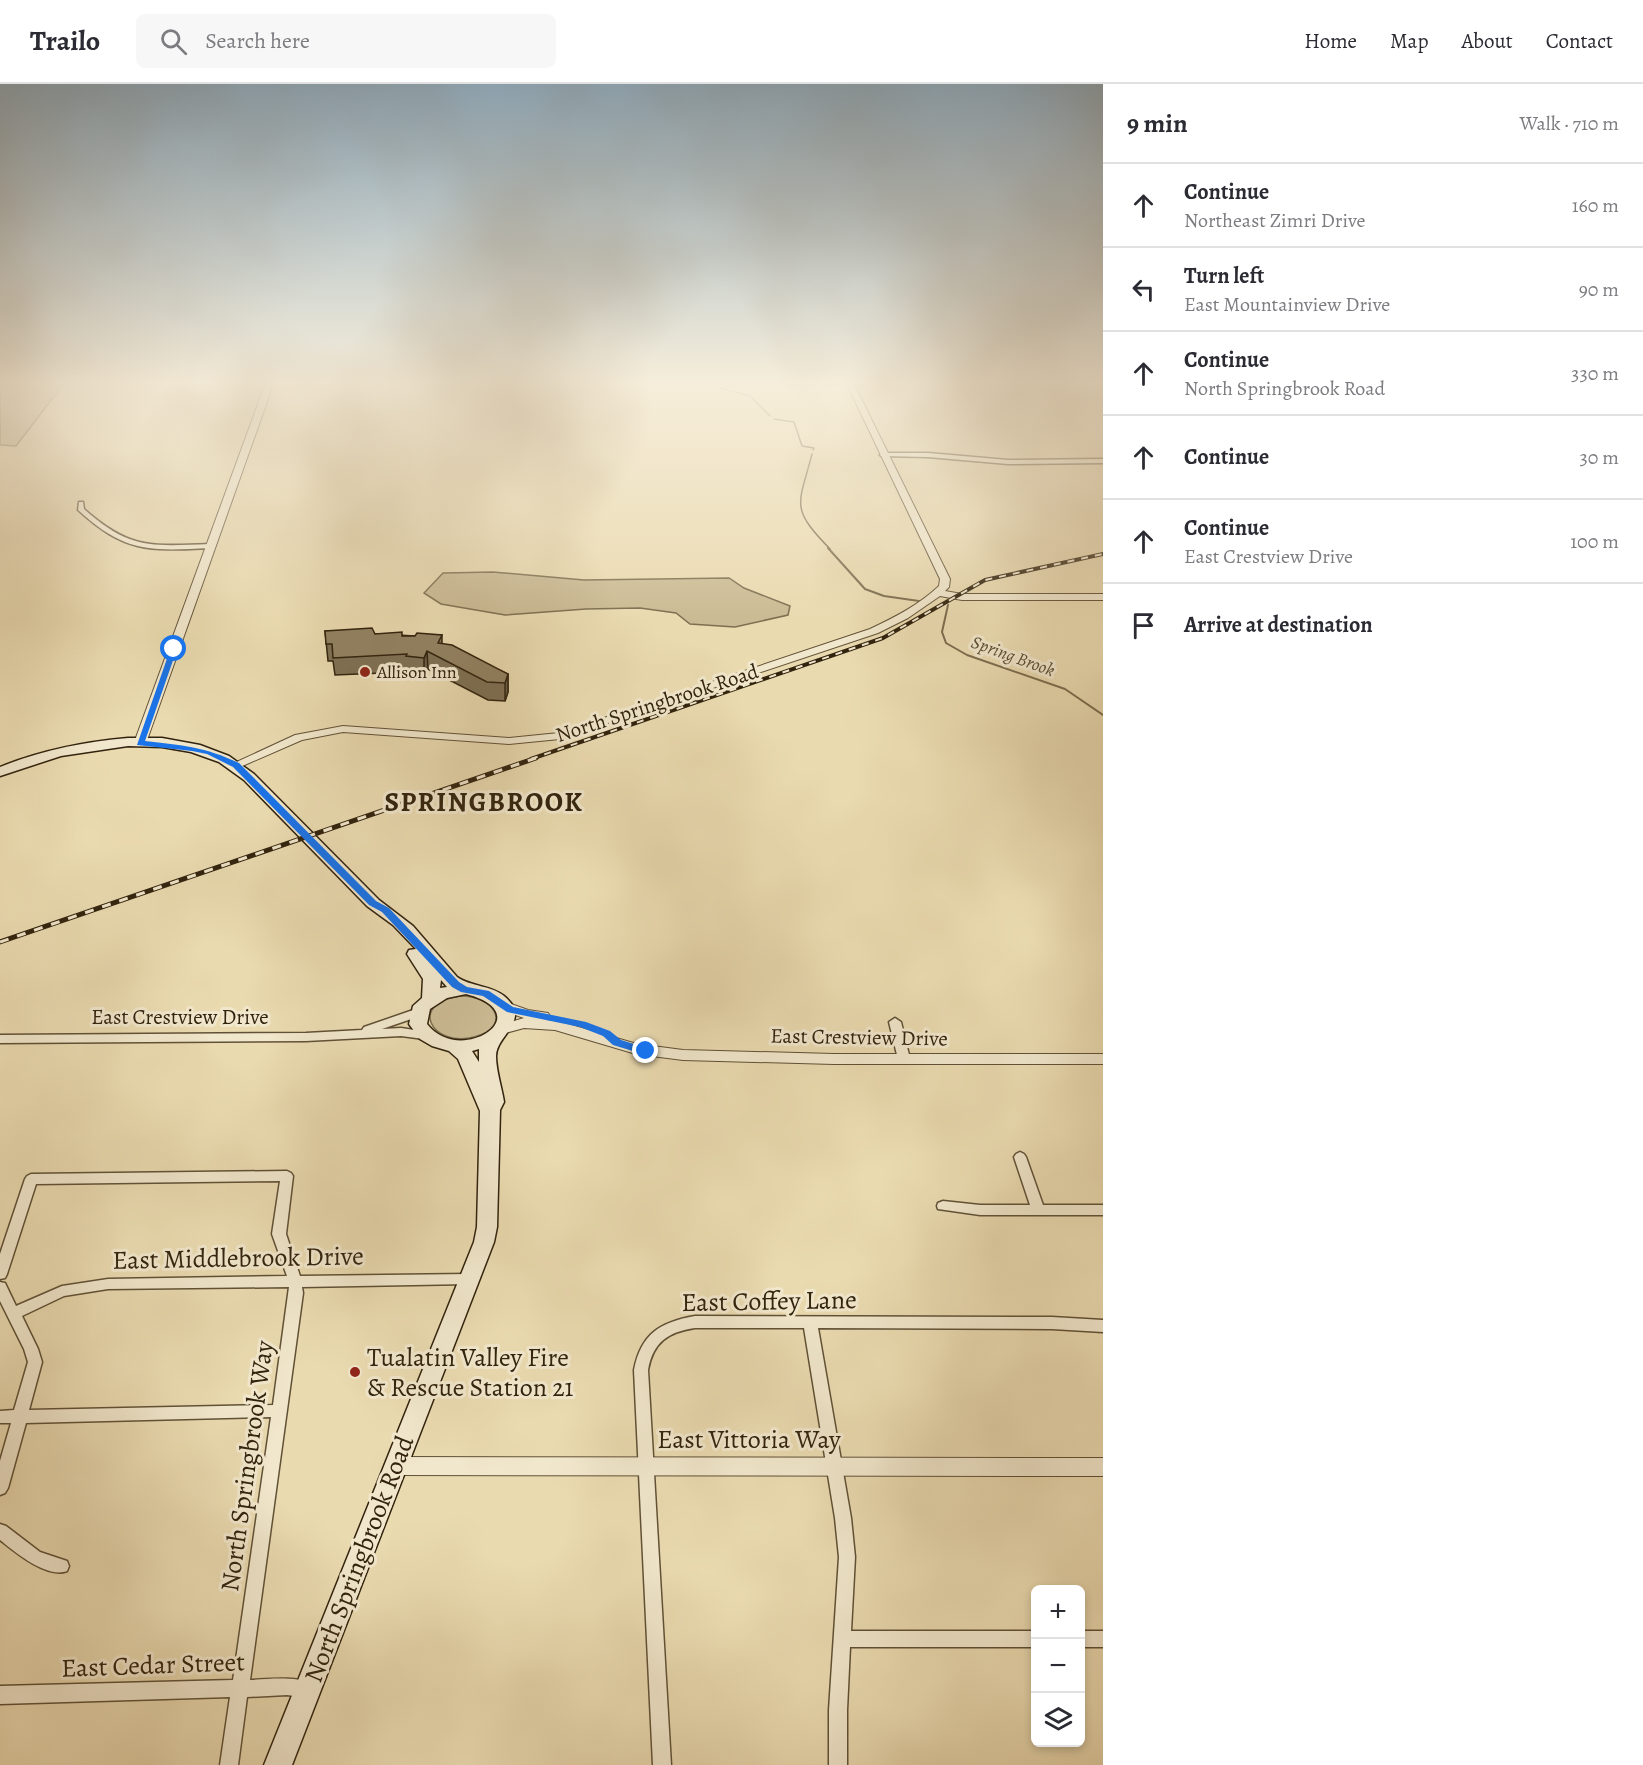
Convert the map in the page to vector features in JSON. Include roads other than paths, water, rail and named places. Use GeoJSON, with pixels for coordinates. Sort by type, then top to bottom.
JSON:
{"type":"FeatureCollection","features":[{"type":"Feature","properties":{"kind":"main road"},"geometry":{"type":"LineString","coordinates":[[0,772],[49,754],[101,745],[140,743],[192,748],[210,753],[236,765],[373,903],[386,910],[426,951],[448,978],[465,989]]}},
{"type":"Feature","properties":{"kind":"main road"},"geometry":{"type":"LineString","coordinates":[[373,903],[376,913],[426,967],[433,982],[431,998]]}},
{"type":"Feature","properties":{"kind":"main road"},"geometry":{"type":"LineString","coordinates":[[465,989],[486,993],[503,1006],[506,1013],[496,1034],[480,1044],[456,1047],[438,1043],[424,1035],[418,1023],[419,1012],[431,998],[465,989]]}},
{"type":"Feature","properties":{"kind":"main road","name":"North Springbrook Road"},"geometry":{"type":"LineString","coordinates":[[278,1765],[469,1279],[487,1227],[490,1110],[495,1102],[487,1056],[496,1034]]}},
{"type":"Feature","properties":{"kind":"main road","name":"North Springbrook Road"},"geometry":{"type":"LineString","coordinates":[[456,1047],[469,1060],[478,1077],[483,1103],[490,1110]]}},
{"type":"Feature","properties":{"kind":"street"},"geometry":{"type":"LineString","coordinates":[[140,743],[241,460]]}},
{"type":"Feature","properties":{"kind":"street"},"geometry":{"type":"LineString","coordinates":[[887,460],[943,573],[946,583],[938,593],[962,597],[1103,597]]}},
{"type":"Feature","properties":{"kind":"street"},"geometry":{"type":"LineString","coordinates":[[990,460],[1103,461]]}},
{"type":"Feature","properties":{"kind":"street"},"geometry":{"type":"LineString","coordinates":[[81,503],[80,509],[91,520],[127,544],[150,547],[210,546]]}},
{"type":"Feature","properties":{"kind":"street","name":"North Springbrook Road"},"geometry":{"type":"LineString","coordinates":[[236,765],[299,737],[343,729],[509,741],[560,736],[874,631],[903,616],[938,593]]}},
{"type":"Feature","properties":{"kind":"street","name":"East Crestview Drive"},"geometry":{"type":"LineString","coordinates":[[503,1006],[526,1014],[582,1024],[606,1034],[617,1043]]}},
{"type":"Feature","properties":{"kind":"street","name":"East Crestview Drive"},"geometry":{"type":"LineString","coordinates":[[361,1033],[419,1012]]}},
{"type":"Feature","properties":{"kind":"street"},"geometry":{"type":"LineString","coordinates":[[895,1022],[904,1059]]}},
{"type":"Feature","properties":{"kind":"street","name":"East Crestview Drive"},"geometry":{"type":"LineString","coordinates":[[496,1034],[524,1023],[556,1025],[599,1040],[646,1051],[683,1055],[904,1059],[1103,1059]]}},
{"type":"Feature","properties":{"kind":"street","name":"East Crestview Drive"},"geometry":{"type":"LineString","coordinates":[[1,1041],[306,1037],[401,1032],[424,1035]]}},
{"type":"Feature","properties":{"kind":"street"},"geometry":{"type":"LineString","coordinates":[[1020,1157],[1038,1210]]}},
{"type":"Feature","properties":{"kind":"street","name":"North Springbrook Way"},"geometry":{"type":"LineString","coordinates":[[0,1274],[31,1179],[287,1176],[279,1234],[295,1281],[296,1293],[229,1765]]}},
{"type":"Feature","properties":{"kind":"street"},"geometry":{"type":"LineString","coordinates":[[943,1206],[980,1210],[1103,1210]]}},
{"type":"Feature","properties":{"kind":"street","name":"East Middlebrook Drive"},"geometry":{"type":"LineString","coordinates":[[13,1314],[62,1291],[83,1287],[469,1279]]}},
{"type":"Feature","properties":{"kind":"street"},"geometry":{"type":"LineString","coordinates":[[0,1287],[31,1349],[34,1362],[0,1488]]}},
{"type":"Feature","properties":{"kind":"street","name":"East Coffey Lane"},"geometry":{"type":"LineString","coordinates":[[663,1765],[641,1370],[645,1352],[654,1339],[670,1327],[695,1322],[1052,1323],[1103,1326]]}},
{"type":"Feature","properties":{"kind":"street"},"geometry":{"type":"LineString","coordinates":[[810,1322],[835,1466],[847,1557],[844,1639],[838,1710],[838,1765]]}},
{"type":"Feature","properties":{"kind":"street"},"geometry":{"type":"LineString","coordinates":[[0,1416],[279,1411]]}},
{"type":"Feature","properties":{"kind":"street","name":"East Vittoria Way"},"geometry":{"type":"LineString","coordinates":[[396,1466],[1103,1467]]}},
{"type":"Feature","properties":{"kind":"street"},"geometry":{"type":"LineString","coordinates":[[0,1531],[35,1558],[61,1566]]}},
{"type":"Feature","properties":{"kind":"street"},"geometry":{"type":"LineString","coordinates":[[844,1639],[1031,1639]]}},
{"type":"Feature","properties":{"kind":"street"},"geometry":{"type":"LineString","coordinates":[[1085,1639],[1103,1639]]}},
{"type":"Feature","properties":{"kind":"street","name":"East Cedar Street"},"geometry":{"type":"LineString","coordinates":[[0,1695],[239,1688],[308,1690]]}},
{"type":"Feature","properties":{"kind":"waterway","name":"Spring Brook"},"geometry":{"type":"LineString","coordinates":[[810,460],[801,495],[803,514],[808,524],[830,549]]}},
{"type":"Feature","properties":{"kind":"waterway","name":"Spring Brook"},"geometry":{"type":"LineString","coordinates":[[828,548],[865,589],[884,596],[919,601]]}},
{"type":"Feature","properties":{"kind":"waterway","name":"Spring Brook"},"geometry":{"type":"LineString","coordinates":[[948,605],[942,632],[946,643],[967,655],[1065,689],[1103,715]]}},
{"type":"Feature","properties":{"kind":"railway"},"geometry":{"type":"LineString","coordinates":[[531,759],[883,638],[985,580],[1103,554]]}},
{"type":"Feature","properties":{"kind":"railway"},"geometry":{"type":"LineString","coordinates":[[0,942],[536,758]]}},
{"type":"Feature","properties":{"kind":"place","name":"Allison Inn"},"geometry":{"type":"Point","coordinates":[365,672]}},
{"type":"Feature","properties":{"kind":"place","name":"Tualatin Valley Fire & Rescue Station 21"},"geometry":{"type":"Point","coordinates":[355,1372]}},
{"type":"Feature","properties":{"kind":"district","name":"SPRINGBROOK"},"geometry":{"type":"Point","coordinates":[484,802]}}]}
